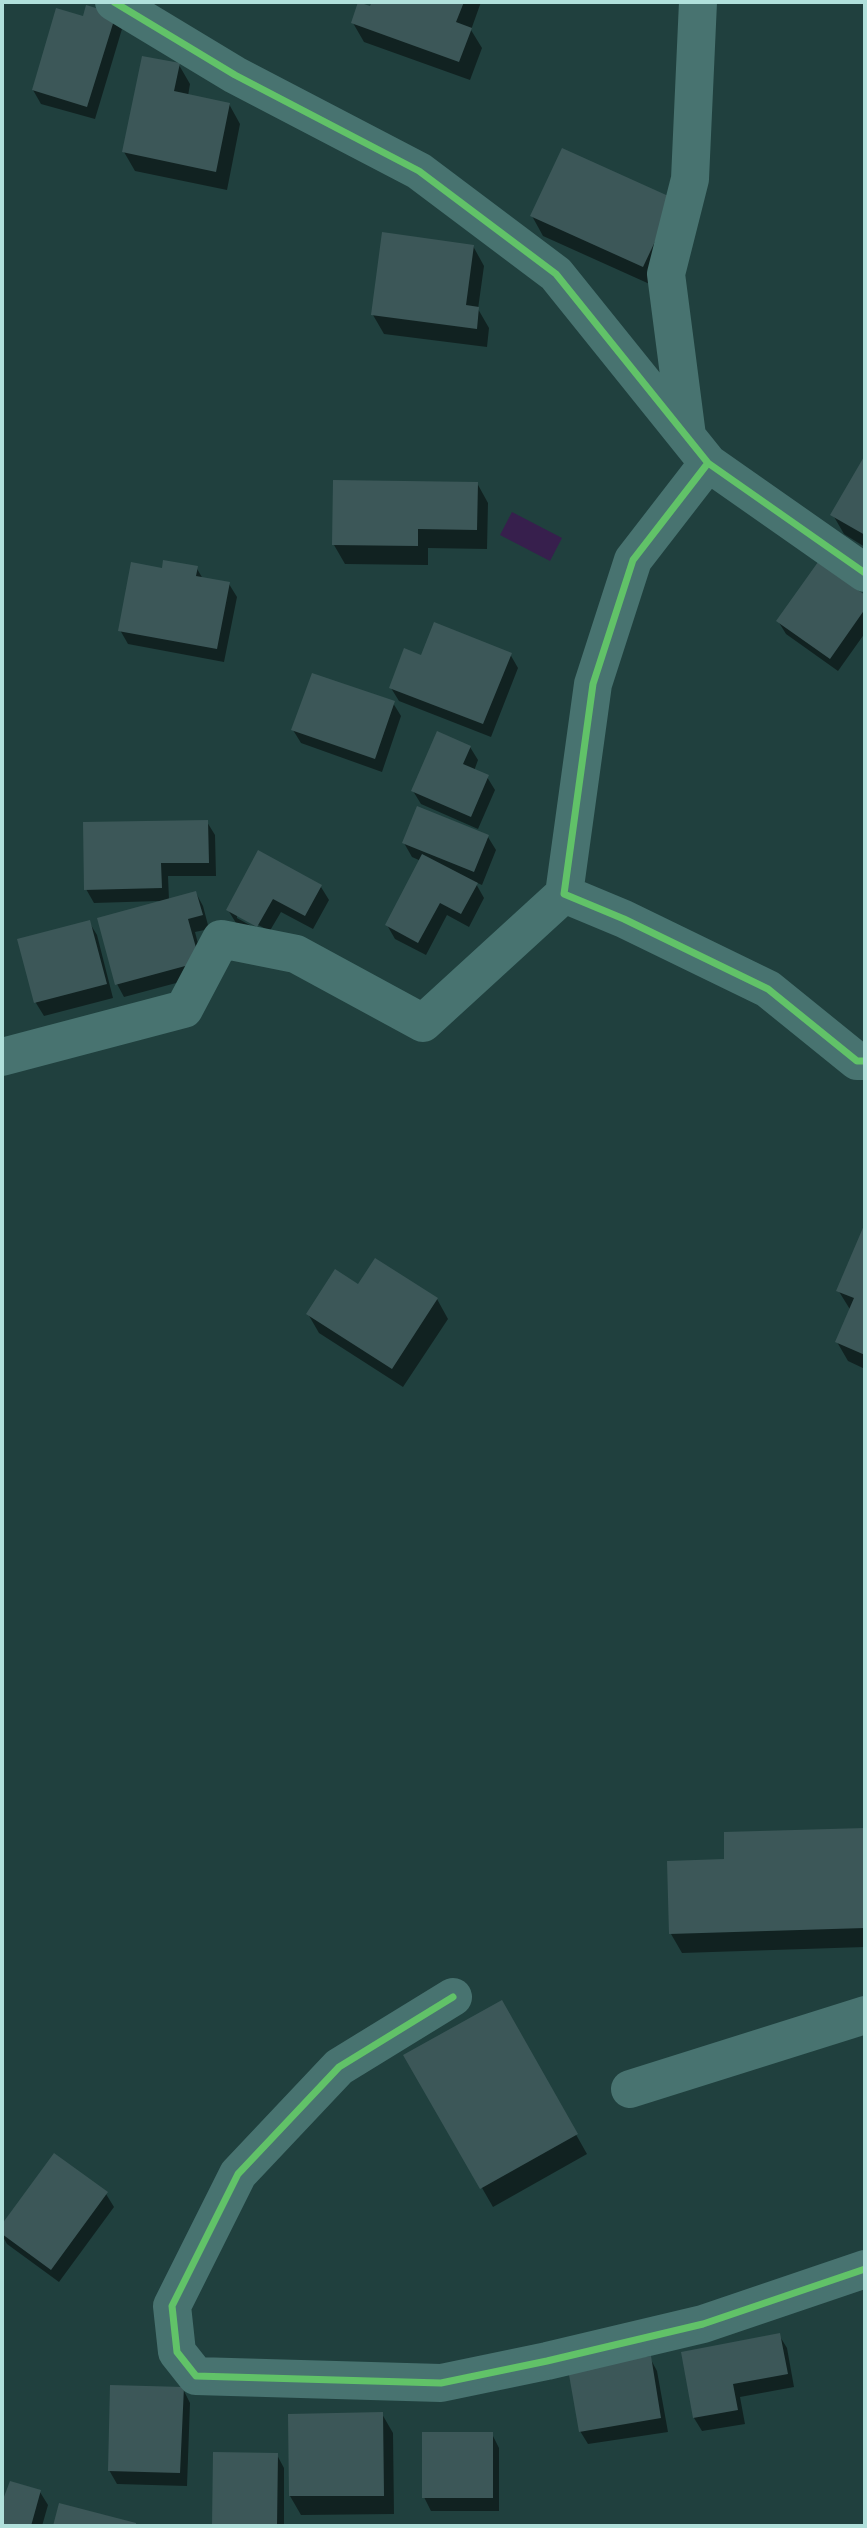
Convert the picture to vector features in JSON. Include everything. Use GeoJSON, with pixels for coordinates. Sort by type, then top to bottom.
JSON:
{"type":"FeatureCollection","features":[{"type":"Feature","properties":{"kind":"street"},"geometry":{"type":"LineString","coordinates":[[114,2],[235,75],[419,171],[545,266],[555,274],[698,450],[865,573]]}},
{"type":"Feature","properties":{"kind":"street"},"geometry":{"type":"LineString","coordinates":[[2,1057],[184,1009],[221,939],[296,954],[423,1023],[564,894],[593,684],[633,560],[698,450],[666,274],[690,178],[698,2]]}},
{"type":"Feature","properties":{"kind":"street"},"geometry":{"type":"LineString","coordinates":[[564,894],[624,919],[768,989],[857,1061],[865,1061]]}},
{"type":"Feature","properties":{"kind":"street"},"geometry":{"type":"LineString","coordinates":[[453,1997],[339,2067],[238,2174],[172,2306],[177,2352],[196,2376],[441,2383],[703,2324],[865,2270]]}},
{"type":"Feature","properties":{"kind":"street"},"geometry":{"type":"LineString","coordinates":[[630,2089],[865,2015]]}},
{"type":"Feature","properties":{"kind":"shaded area"},"geometry":{"type":"Polygon","coordinates":[[[512,512],[562,538],[550,561],[500,535],[512,512]]]}},
{"type":"Feature","properties":{"kind":"building"},"geometry":{"type":"Polygon","coordinates":[[[358,2],[370,6],[372,2],[464,2],[456,22],[472,28],[459,62],[351,23],[358,2]]]}},
{"type":"Feature","properties":{"kind":"building"},"geometry":{"type":"Polygon","coordinates":[[[86,5],[116,14],[87,107],[32,90],[56,8],[83,16],[86,5]]]}},
{"type":"Feature","properties":{"kind":"building"},"geometry":{"type":"Polygon","coordinates":[[[142,56],[180,63],[174,91],[230,103],[216,172],[122,152],[142,56]]]}},
{"type":"Feature","properties":{"kind":"building"},"geometry":{"type":"Polygon","coordinates":[[[562,148],[675,199],[643,267],[530,216],[562,148]]]}},
{"type":"Feature","properties":{"kind":"building"},"geometry":{"type":"Polygon","coordinates":[[[382,232],[474,245],[466,305],[479,307],[477,329],[371,315],[382,232]]]}},
{"type":"Feature","properties":{"kind":"building"},"geometry":{"type":"Polygon","coordinates":[[[865,455],[865,535],[830,515],[865,455]]]}},
{"type":"Feature","properties":{"kind":"building"},"geometry":{"type":"Polygon","coordinates":[[[333,480],[478,482],[477,530],[418,529],[418,546],[332,545],[333,480]]]}},
{"type":"Feature","properties":{"kind":"building"},"geometry":{"type":"Polygon","coordinates":[[[163,560],[198,566],[196,576],[230,582],[217,649],[118,631],[131,562],[162,568],[163,560]]]}},
{"type":"Feature","properties":{"kind":"building"},"geometry":{"type":"Polygon","coordinates":[[[818,562],[865,595],[865,609],[830,659],[776,621],[818,562]]]}},
{"type":"Feature","properties":{"kind":"building"},"geometry":{"type":"Polygon","coordinates":[[[434,622],[512,653],[483,724],[389,688],[404,648],[421,655],[434,622]]]}},
{"type":"Feature","properties":{"kind":"building"},"geometry":{"type":"Polygon","coordinates":[[[312,673],[395,701],[375,759],[291,730],[312,673]]]}},
{"type":"Feature","properties":{"kind":"building"},"geometry":{"type":"Polygon","coordinates":[[[437,731],[471,746],[463,764],[489,775],[471,817],[411,791],[437,731]]]}},
{"type":"Feature","properties":{"kind":"building"},"geometry":{"type":"Polygon","coordinates":[[[417,806],[489,835],[474,872],[402,843],[417,806]]]}},
{"type":"Feature","properties":{"kind":"building"},"geometry":{"type":"Polygon","coordinates":[[[208,820],[209,863],[161,863],[162,888],[84,890],[83,822],[208,820]]]}},
{"type":"Feature","properties":{"kind":"building"},"geometry":{"type":"Polygon","coordinates":[[[258,850],[322,885],[305,916],[273,899],[257,927],[226,910],[258,850]]]}},
{"type":"Feature","properties":{"kind":"building"},"geometry":{"type":"Polygon","coordinates":[[[422,854],[478,883],[461,914],[440,903],[418,943],[385,925],[422,854]]]}},
{"type":"Feature","properties":{"kind":"building"},"geometry":{"type":"Polygon","coordinates":[[[196,891],[203,915],[188,919],[200,962],[115,985],[97,918],[196,891]]]}},
{"type":"Feature","properties":{"kind":"building"},"geometry":{"type":"Polygon","coordinates":[[[90,920],[107,984],[34,1003],[17,939],[90,920]]]}},
{"type":"Feature","properties":{"kind":"building"},"geometry":{"type":"Polygon","coordinates":[[[865,1223],[865,1355],[835,1342],[854,1298],[836,1291],[865,1223]]]}},
{"type":"Feature","properties":{"kind":"building"},"geometry":{"type":"Polygon","coordinates":[[[375,1258],[438,1298],[392,1369],[306,1314],[335,1269],[358,1284],[375,1258]]]}},
{"type":"Feature","properties":{"kind":"building"},"geometry":{"type":"Polygon","coordinates":[[[865,1828],[865,1928],[669,1934],[667,1861],[724,1859],[724,1832],[865,1828]]]}},
{"type":"Feature","properties":{"kind":"building"},"geometry":{"type":"Polygon","coordinates":[[[502,2000],[578,2134],[480,2189],[403,2055],[502,2000]]]}},
{"type":"Feature","properties":{"kind":"building"},"geometry":{"type":"Polygon","coordinates":[[[54,2153],[108,2192],[51,2270],[2,2234],[2,2224],[54,2153]]]}},
{"type":"Feature","properties":{"kind":"building"},"geometry":{"type":"Polygon","coordinates":[[[780,2333],[788,2374],[733,2384],[738,2410],[693,2418],[681,2352],[780,2333]]]}},
{"type":"Feature","properties":{"kind":"building"},"geometry":{"type":"Polygon","coordinates":[[[651,2356],[661,2418],[579,2432],[568,2369],[651,2356]]]}},
{"type":"Feature","properties":{"kind":"building"},"geometry":{"type":"Polygon","coordinates":[[[110,2385],[184,2387],[180,2473],[108,2471],[110,2385]]]}},
{"type":"Feature","properties":{"kind":"building"},"geometry":{"type":"Polygon","coordinates":[[[383,2412],[384,2496],[289,2496],[288,2414],[383,2412]]]}},
{"type":"Feature","properties":{"kind":"building"},"geometry":{"type":"Polygon","coordinates":[[[422,2432],[493,2432],[493,2498],[422,2498],[422,2432]]]}},
{"type":"Feature","properties":{"kind":"building"},"geometry":{"type":"Polygon","coordinates":[[[213,2452],[278,2453],[277,2526],[212,2526],[213,2452]]]}},
{"type":"Feature","properties":{"kind":"building"},"geometry":{"type":"Polygon","coordinates":[[[10,2481],[41,2490],[31,2526],[2,2526],[2,2502],[10,2481]]]}},
{"type":"Feature","properties":{"kind":"building"},"geometry":{"type":"Polygon","coordinates":[[[59,2503],[136,2523],[136,2526],[53,2526],[59,2503]]]}},
{"type":"Feature","properties":{"kind":"cycle path"},"geometry":{"type":"LineString","coordinates":[[114,2],[235,75],[419,171],[556,274],[708,463]]}},
{"type":"Feature","properties":{"kind":"cycle path"},"geometry":{"type":"LineString","coordinates":[[865,573],[708,463],[633,560],[593,684],[564,894],[624,919],[768,989],[857,1061],[865,1061]]}},
{"type":"Feature","properties":{"kind":"cycle path"},"geometry":{"type":"LineString","coordinates":[[453,1997],[339,2067],[238,2174],[172,2306],[177,2352],[196,2376],[441,2383],[703,2324],[865,2269]]}}]}
